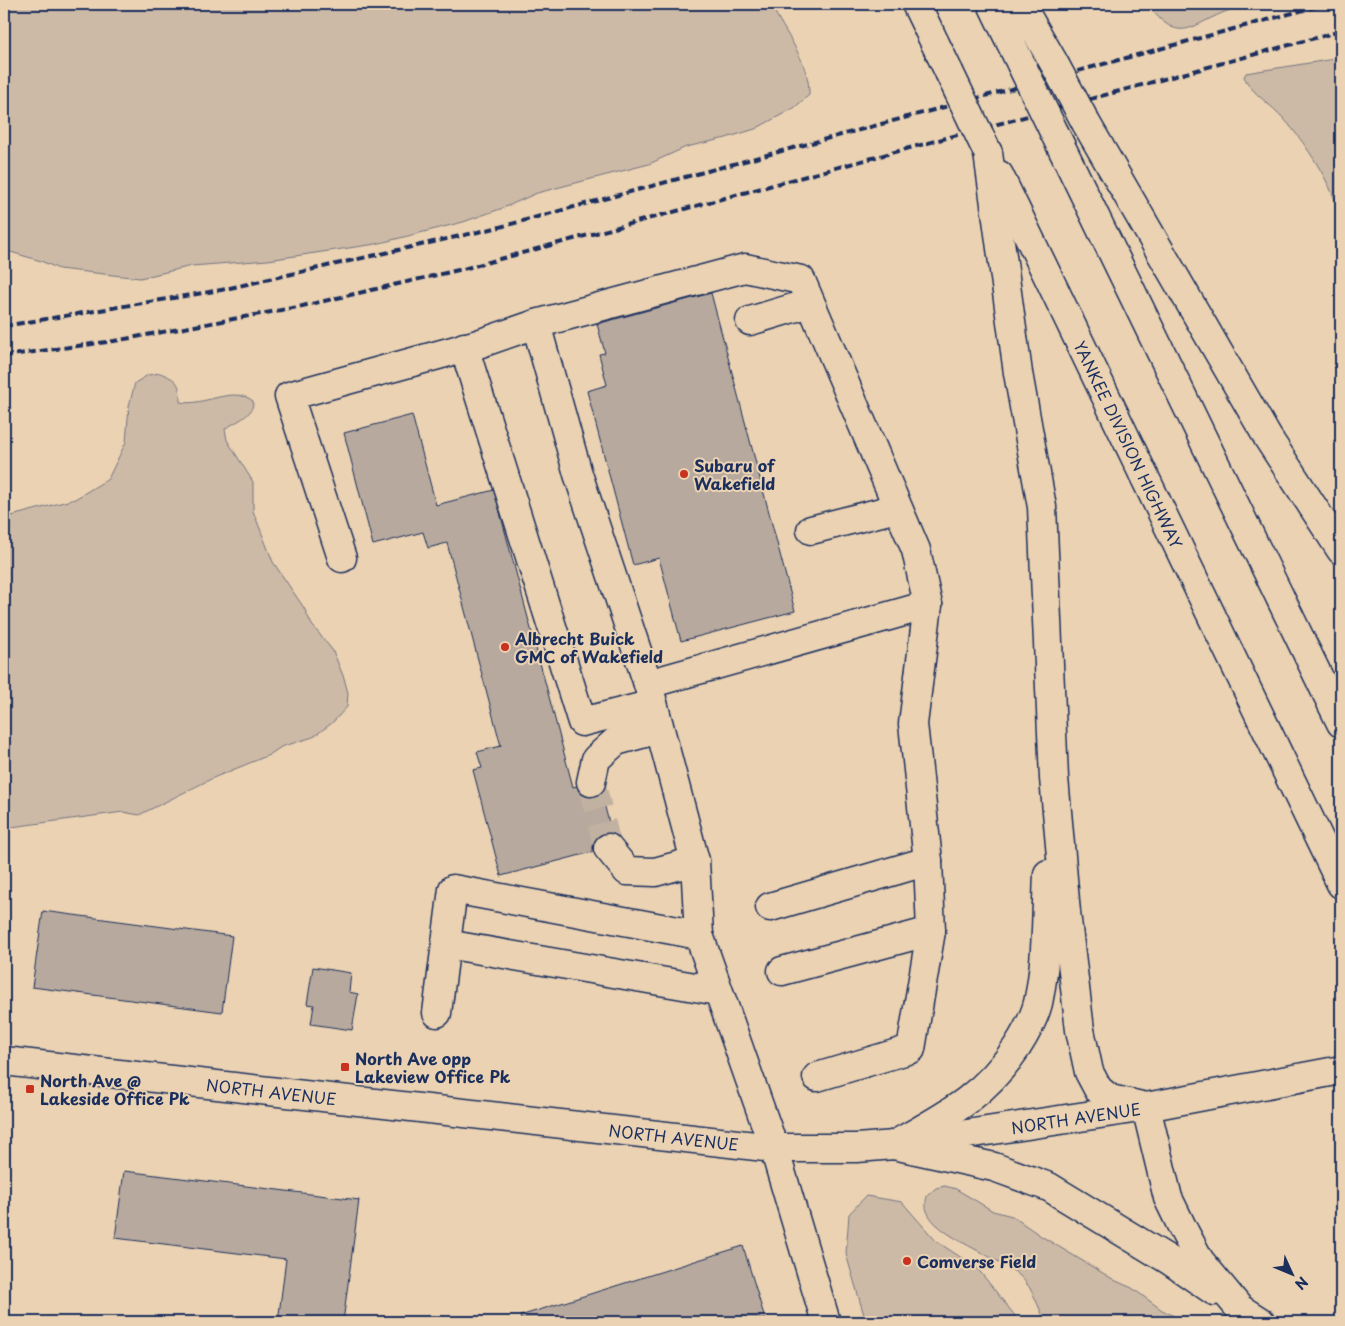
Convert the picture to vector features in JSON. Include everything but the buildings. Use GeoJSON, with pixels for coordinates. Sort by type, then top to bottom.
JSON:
{"type":"FeatureCollection","features":[{"type":"Feature","properties":{"kind":"main road","name":"YANKEE DIVISION HIGHWAY"},"geometry":{"type":"LineString","coordinates":[[916,4],[1341,884]]}},
{"type":"Feature","properties":{"kind":"main road"},"geometry":{"type":"LineString","coordinates":[[992,4],[1341,723]]}},
{"type":"Feature","properties":{"kind":"main road"},"geometry":{"type":"LineString","coordinates":[[1020,4],[1086,123],[1268,438],[1341,550]]}},
{"type":"Feature","properties":{"kind":"main road"},"geometry":{"type":"LineString","coordinates":[[988,153],[1018,374],[1042,507],[1054,778],[1070,951],[1080,1030],[1089,1072],[1098,1089],[1110,1099],[1146,1107],[1168,1198],[1200,1261],[1250,1315]]}},
{"type":"Feature","properties":{"kind":"main road"},"geometry":{"type":"LineString","coordinates":[[342,558],[289,396],[464,347],[536,324],[745,268],[801,280],[916,550],[928,605],[913,724],[928,861],[930,930],[911,1049],[817,1077]]}},
{"type":"Feature","properties":{"kind":"main road"},"geometry":{"type":"LineString","coordinates":[[750,320],[810,303]]}},
{"type":"Feature","properties":{"kind":"main road"},"geometry":{"type":"LineString","coordinates":[[536,324],[578,474],[653,706],[695,861],[699,935],[774,1148],[826,1322]]}},
{"type":"Feature","properties":{"kind":"main road"},"geometry":{"type":"LineString","coordinates":[[464,347],[582,722],[653,706],[928,605]]}},
{"type":"Feature","properties":{"kind":"main road"},"geometry":{"type":"LineString","coordinates":[[811,530],[897,508]]}},
{"type":"Feature","properties":{"kind":"main road"},"geometry":{"type":"LineString","coordinates":[[591,782],[596,759],[653,706]]}},
{"type":"Feature","properties":{"kind":"main road"},"geometry":{"type":"LineString","coordinates":[[894,1145],[957,1110],[973,1098],[997,1074],[1031,1024],[1041,985],[1054,778]]}},
{"type":"Feature","properties":{"kind":"main road"},"geometry":{"type":"LineString","coordinates":[[608,848],[627,871],[655,872],[695,861]]}},
{"type":"Feature","properties":{"kind":"main road"},"geometry":{"type":"LineString","coordinates":[[770,907],[928,861]]}},
{"type":"Feature","properties":{"kind":"main road"},"geometry":{"type":"LineString","coordinates":[[437,1013],[453,889],[699,935]]}},
{"type":"Feature","properties":{"kind":"main road"},"geometry":{"type":"LineString","coordinates":[[782,970],[930,930]]}},
{"type":"Feature","properties":{"kind":"main road"},"geometry":{"type":"LineString","coordinates":[[446,944],[718,991]]}},
{"type":"Feature","properties":{"kind":"main road","name":"NORTH AVENUE"},"geometry":{"type":"LineString","coordinates":[[4,1061],[774,1148],[857,1148],[894,1145],[1146,1107],[1341,1070]]}},
{"type":"Feature","properties":{"kind":"main road"},"geometry":{"type":"LineString","coordinates":[[894,1145],[994,1167],[1049,1187],[1169,1260],[1250,1315]]}},
{"type":"Feature","properties":{"kind":"shaded area"},"geometry":{"type":"Polygon","coordinates":[[[4,4],[771,4],[801,59],[808,83],[809,95],[794,108],[755,129],[686,147],[649,164],[537,193],[503,208],[463,222],[376,244],[268,260],[192,266],[140,278],[59,269],[41,261],[4,250],[4,4]]]}},
{"type":"Feature","properties":{"kind":"shaded area"},"geometry":{"type":"Polygon","coordinates":[[[1147,4],[1268,4],[1230,10],[1195,26],[1178,29],[1159,17],[1147,4]]]}},
{"type":"Feature","properties":{"kind":"shaded area"},"geometry":{"type":"Polygon","coordinates":[[[1341,58],[1341,216],[1331,190],[1301,141],[1279,114],[1252,89],[1244,77],[1246,73],[1341,58]]]}},
{"type":"Feature","properties":{"kind":"shaded area"},"geometry":{"type":"Polygon","coordinates":[[[160,373],[177,383],[180,402],[198,402],[236,395],[253,401],[251,411],[244,418],[225,429],[227,440],[253,482],[253,511],[273,562],[304,608],[312,625],[333,651],[348,693],[347,707],[332,723],[313,737],[281,747],[269,755],[213,778],[139,815],[123,812],[4,828],[4,518],[75,499],[108,479],[126,442],[129,406],[135,383],[148,375],[160,373]]]}},
{"type":"Feature","properties":{"kind":"shaded area"},"geometry":{"type":"Polygon","coordinates":[[[945,1186],[956,1189],[993,1211],[1012,1216],[1041,1236],[1116,1281],[1132,1288],[1162,1310],[1186,1322],[1046,1322],[1032,1292],[1020,1276],[955,1238],[933,1220],[926,1209],[927,1196],[936,1188],[945,1186]]]}},
{"type":"Feature","properties":{"kind":"shaded area","name":"Comverse Field"},"geometry":{"type":"Polygon","coordinates":[[[866,1196],[902,1202],[936,1241],[977,1268],[1020,1322],[866,1322],[846,1254],[849,1214],[866,1196]]]}},
{"type":"Feature","properties":{"kind":"tunnel"},"geometry":{"type":"LineString","coordinates":[[591,782],[608,848]]}},
{"type":"Feature","properties":{"kind":"railway"},"geometry":{"type":"LineString","coordinates":[[4,326],[221,290],[500,227],[1326,4]]}},
{"type":"Feature","properties":{"kind":"railway"},"geometry":{"type":"LineString","coordinates":[[4,356],[114,341],[298,307],[463,269],[1341,31]]}},
{"type":"Feature","properties":{"kind":"place","name":"Subaru of Wakefield"},"geometry":{"type":"Point","coordinates":[684,474]}},
{"type":"Feature","properties":{"kind":"place","name":"Albrecht Buick GMC of Wakefield"},"geometry":{"type":"Point","coordinates":[505,647]}},
{"type":"Feature","properties":{"kind":"place","name":"North Ave opp Lakeview Office Pk"},"geometry":{"type":"Point","coordinates":[345,1067]}},
{"type":"Feature","properties":{"kind":"place","name":"North Ave @ Lakeside Office Pk"},"geometry":{"type":"Point","coordinates":[30,1089]}},
{"type":"Feature","properties":{"kind":"place","name":"Comverse Field"},"geometry":{"type":"Point","coordinates":[907,1261]}}]}
